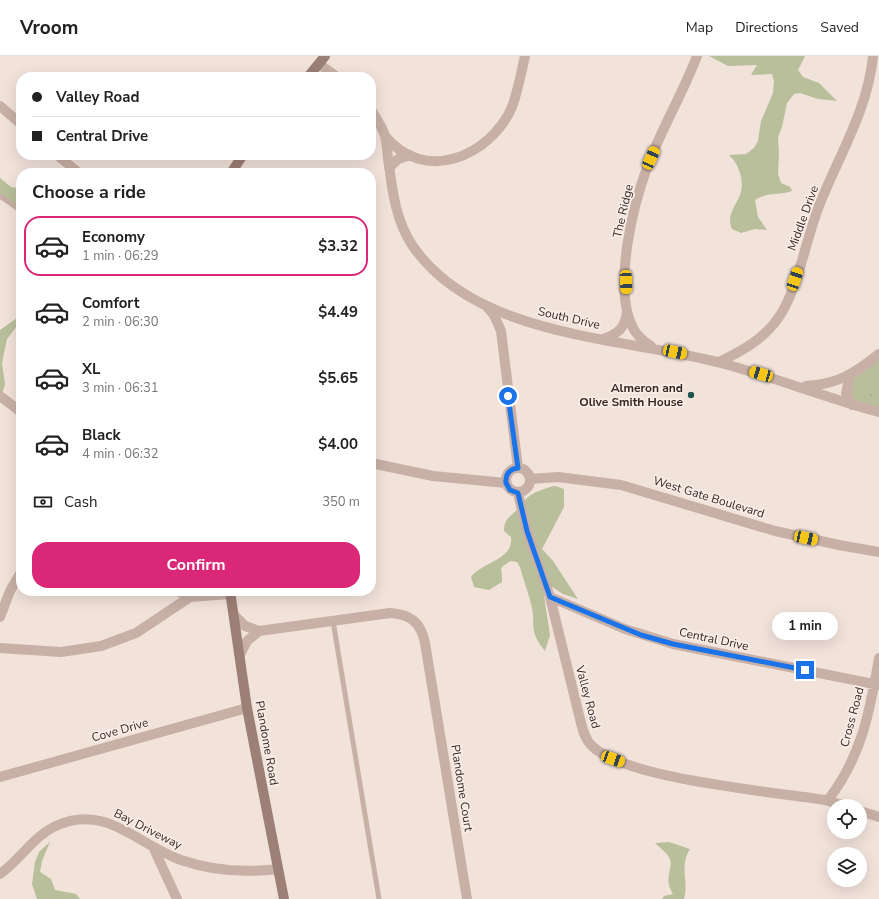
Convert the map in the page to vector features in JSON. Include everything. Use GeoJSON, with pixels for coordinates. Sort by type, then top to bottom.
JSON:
{"type":"FeatureCollection","features":[{"type":"Feature","properties":{"kind":"main road"},"geometry":{"type":"LineString","coordinates":[[312,72],[322,60]]}},
{"type":"Feature","properties":{"kind":"main road","name":"Plandome Road"},"geometry":{"type":"LineString","coordinates":[[231,596],[240,655],[246,708],[284,899]]}},
{"type":"Feature","properties":{"kind":"street"},"geometry":{"type":"LineString","coordinates":[[385,136],[396,147],[410,155],[427,160],[445,162],[457,159],[479,147],[490,137],[512,107],[525,56]]}},
{"type":"Feature","properties":{"kind":"street","name":"The Ridge"},"geometry":{"type":"LineString","coordinates":[[602,340],[618,333],[622,329],[626,320],[627,310],[625,271],[633,216],[648,166],[697,56]]}},
{"type":"Feature","properties":{"kind":"street","name":"Middle Drive"},"geometry":{"type":"LineString","coordinates":[[719,362],[754,343],[771,328],[780,316],[790,294],[819,207],[862,106],[873,56]]}},
{"type":"Feature","properties":{"kind":"street"},"geometry":{"type":"LineString","coordinates":[[322,60],[333,72]]}},
{"type":"Feature","properties":{"kind":"street"},"geometry":{"type":"LineString","coordinates":[[0,106],[16,120]]}},
{"type":"Feature","properties":{"kind":"street","name":"South Drive"},"geometry":{"type":"LineString","coordinates":[[376,119],[385,136],[394,202],[402,226],[412,245],[429,266],[446,280],[484,304],[514,318],[569,334],[652,347],[719,362],[801,387],[852,405],[879,412]]}},
{"type":"Feature","properties":{"kind":"street"},"geometry":{"type":"LineString","coordinates":[[389,168],[398,159],[410,155]]}},
{"type":"Feature","properties":{"kind":"street"},"geometry":{"type":"LineString","coordinates":[[64,160],[73,168]]}},
{"type":"Feature","properties":{"kind":"street"},"geometry":{"type":"LineString","coordinates":[[484,304],[494,315],[501,331],[518,468]]}},
{"type":"Feature","properties":{"kind":"street","name":"The Ridge"},"geometry":{"type":"LineString","coordinates":[[627,310],[635,331],[652,347]]}},
{"type":"Feature","properties":{"kind":"street"},"geometry":{"type":"LineString","coordinates":[[501,331],[514,318]]}},
{"type":"Feature","properties":{"kind":"street"},"geometry":{"type":"LineString","coordinates":[[801,387],[831,383],[850,375],[879,354]]}},
{"type":"Feature","properties":{"kind":"street"},"geometry":{"type":"LineString","coordinates":[[850,375],[846,393],[852,405]]}},
{"type":"Feature","properties":{"kind":"street"},"geometry":{"type":"LineString","coordinates":[[0,396],[16,408]]}},
{"type":"Feature","properties":{"kind":"street"},"geometry":{"type":"LineString","coordinates":[[376,464],[433,476],[506,483]]}},
{"type":"Feature","properties":{"kind":"street"},"geometry":{"type":"LineString","coordinates":[[518,468],[527,472],[530,479],[528,487],[518,493],[510,490],[506,483],[506,475],[518,468]]}},
{"type":"Feature","properties":{"kind":"street","name":"West Gate Boulevard"},"geometry":{"type":"LineString","coordinates":[[530,479],[558,477],[621,485],[775,531],[879,552]]}},
{"type":"Feature","properties":{"kind":"street","name":"Valley Road"},"geometry":{"type":"LineString","coordinates":[[518,493],[527,531],[550,597],[585,735],[591,745],[603,754],[634,767],[689,779],[827,800]]}},
{"type":"Feature","properties":{"kind":"street"},"geometry":{"type":"LineString","coordinates":[[0,617],[10,591],[16,581]]}},
{"type":"Feature","properties":{"kind":"street"},"geometry":{"type":"LineString","coordinates":[[0,648],[61,652],[101,646],[136,633],[190,597],[198,596]]}},
{"type":"Feature","properties":{"kind":"street","name":"Central Drive"},"geometry":{"type":"LineString","coordinates":[[550,597],[625,629],[673,644],[762,663],[877,684]]}},
{"type":"Feature","properties":{"kind":"street","name":"Plandome Court"},"geometry":{"type":"LineString","coordinates":[[259,631],[390,613],[402,613],[409,616],[417,623],[423,632],[467,899]]}},
{"type":"Feature","properties":{"kind":"street"},"geometry":{"type":"LineString","coordinates":[[234,615],[245,626],[259,631]]}},
{"type":"Feature","properties":{"kind":"street"},"geometry":{"type":"LineString","coordinates":[[240,655],[247,641],[259,631]]}},
{"type":"Feature","properties":{"kind":"street","name":"Cross Road"},"geometry":{"type":"LineString","coordinates":[[829,799],[855,756],[867,723],[877,684],[879,658]]}},
{"type":"Feature","properties":{"kind":"street","name":"Cove Drive"},"geometry":{"type":"LineString","coordinates":[[0,777],[246,708]]}},
{"type":"Feature","properties":{"kind":"street"},"geometry":{"type":"LineString","coordinates":[[867,813],[879,817]]}},
{"type":"Feature","properties":{"kind":"street","name":"Bay Driveway"},"geometry":{"type":"LineString","coordinates":[[0,874],[49,829],[74,819],[90,818],[114,824],[154,849],[180,860],[212,868],[254,872],[278,869]]}},
{"type":"Feature","properties":{"kind":"street"},"geometry":{"type":"LineString","coordinates":[[154,849],[176,898]]}},
{"type":"Feature","properties":{"kind":"lane"},"geometry":{"type":"LineString","coordinates":[[0,196],[16,207]]}},
{"type":"Feature","properties":{"kind":"lane"},"geometry":{"type":"LineString","coordinates":[[333,620],[379,899]]}},
{"type":"Feature","properties":{"kind":"path"},"geometry":{"type":"LineString","coordinates":[[870,395],[874,396]]}},
{"type":"Feature","properties":{"kind":"green space"},"geometry":{"type":"Polygon","coordinates":[[[709,56],[805,56],[798,70],[803,77],[819,83],[837,101],[818,99],[800,93],[794,94],[787,103],[782,127],[778,137],[778,174],[781,183],[790,187],[792,191],[760,197],[755,200],[758,217],[767,230],[755,229],[741,233],[732,229],[730,220],[740,195],[742,184],[736,163],[729,155],[746,154],[754,148],[758,141],[761,121],[773,93],[774,81],[772,74],[751,75],[757,65],[728,66],[709,56]]]}},
{"type":"Feature","properties":{"kind":"green space"},"geometry":{"type":"Polygon","coordinates":[[[0,178],[11,187],[16,188],[16,209],[0,199],[0,178]]]}},
{"type":"Feature","properties":{"kind":"green space"},"geometry":{"type":"Polygon","coordinates":[[[16,319],[16,327],[7,339],[2,363],[5,384],[0,401],[0,330],[16,319]]]}},
{"type":"Feature","properties":{"kind":"green space"},"geometry":{"type":"Polygon","coordinates":[[[879,354],[879,412],[852,405],[847,383],[879,354]]]}},
{"type":"Feature","properties":{"kind":"green space"},"geometry":{"type":"Polygon","coordinates":[[[555,486],[564,489],[564,507],[542,549],[553,561],[578,599],[563,594],[549,585],[544,596],[550,635],[545,651],[539,644],[534,632],[533,611],[520,567],[517,562],[511,561],[503,566],[501,570],[502,582],[489,590],[474,587],[471,577],[482,568],[503,556],[508,551],[511,545],[511,537],[504,531],[505,524],[526,499],[536,492],[555,486]]]}},
{"type":"Feature","properties":{"kind":"green space"},"geometry":{"type":"Polygon","coordinates":[[[50,842],[42,861],[40,872],[51,879],[55,890],[76,894],[80,899],[37,899],[32,884],[35,862],[39,852],[50,842]]]}},
{"type":"Feature","properties":{"kind":"green space"},"geometry":{"type":"Polygon","coordinates":[[[669,842],[690,849],[685,862],[686,886],[684,899],[662,899],[664,896],[673,894],[668,878],[671,865],[669,857],[655,843],[669,842]]]}},
{"type":"Feature","properties":{"kind":"place","name":"Almeron and Olive Smith House"},"geometry":{"type":"Point","coordinates":[691,395]}},
{"type":"Feature","properties":{"kind":"route"},"geometry":{"type":"LineString","coordinates":[[508,396],[518,468],[512,469],[506,475],[505,479],[507,487],[518,493],[527,531],[550,597],[641,635],[673,644],[762,663],[805,670]]}}]}
